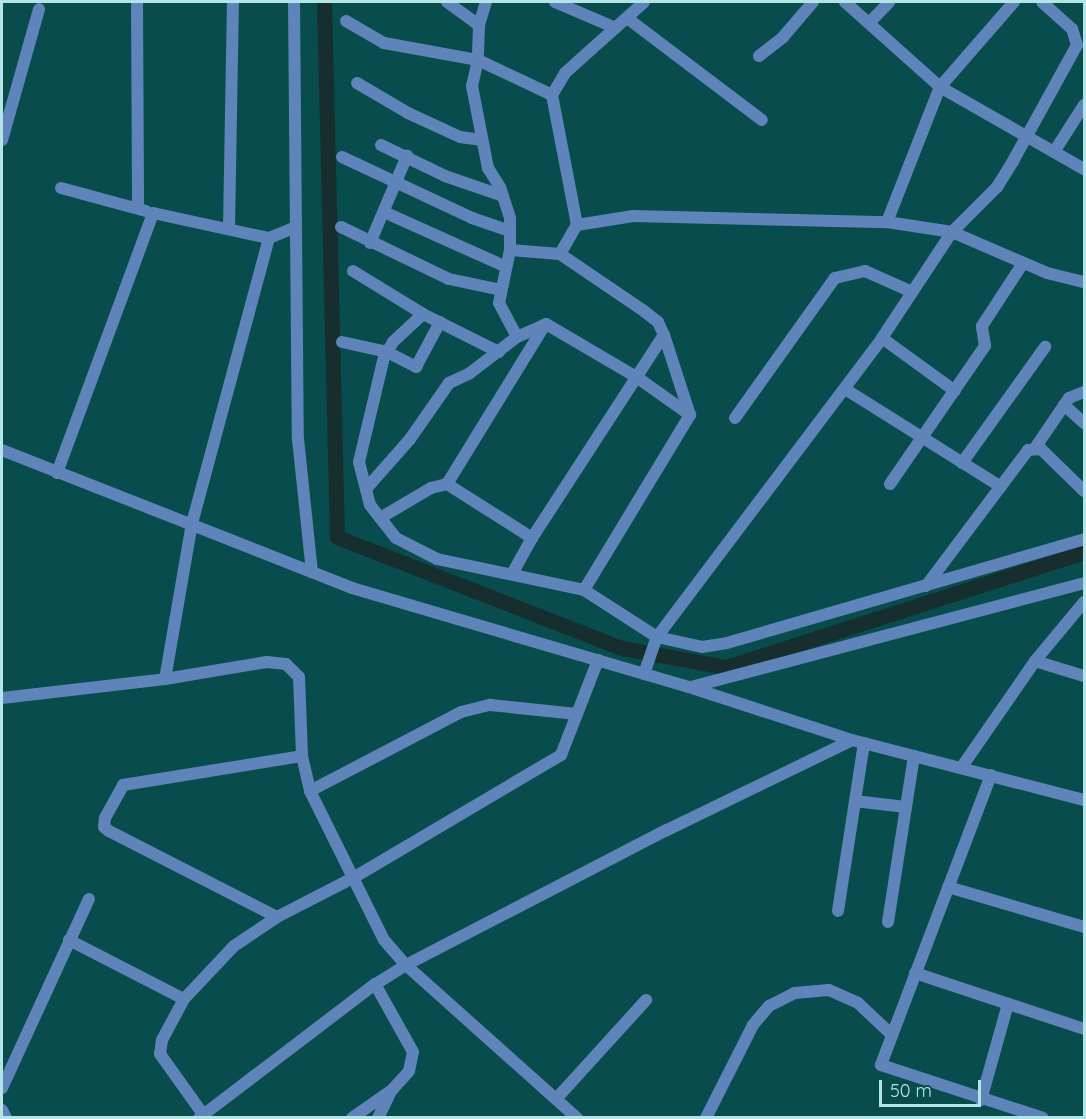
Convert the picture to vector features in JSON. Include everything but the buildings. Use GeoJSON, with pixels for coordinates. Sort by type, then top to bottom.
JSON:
{"type":"FeatureCollection","features":[{"type":"Feature","properties":{"kind":"street"},"geometry":{"type":"LineString","coordinates":[[137,2],[138,208]]}},
{"type":"Feature","properties":{"kind":"street"},"geometry":{"type":"LineString","coordinates":[[229,228],[234,2]]}},
{"type":"Feature","properties":{"kind":"street"},"geometry":{"type":"LineString","coordinates":[[294,2],[298,439],[312,572]]}},
{"type":"Feature","properties":{"kind":"street"},"geometry":{"type":"LineString","coordinates":[[447,2],[479,25]]}},
{"type":"Feature","properties":{"kind":"street"},"geometry":{"type":"LineString","coordinates":[[486,2],[479,25],[478,60],[472,86],[488,168],[503,196],[510,231],[510,250],[504,266],[499,303],[517,337]]}},
{"type":"Feature","properties":{"kind":"street"},"geometry":{"type":"LineString","coordinates":[[555,2],[616,28]]}},
{"type":"Feature","properties":{"kind":"street"},"geometry":{"type":"LineString","coordinates":[[560,254],[577,225],[552,95],[565,73],[644,2]]}},
{"type":"Feature","properties":{"kind":"street"},"geometry":{"type":"LineString","coordinates":[[759,56],[783,37],[813,2]]}},
{"type":"Feature","properties":{"kind":"street"},"geometry":{"type":"LineString","coordinates":[[845,2],[940,87],[1084,168]]}},
{"type":"Feature","properties":{"kind":"street"},"geometry":{"type":"LineString","coordinates":[[870,22],[889,2]]}},
{"type":"Feature","properties":{"kind":"street"},"geometry":{"type":"LineString","coordinates":[[886,222],[940,87],[1014,2]]}},
{"type":"Feature","properties":{"kind":"street"},"geometry":{"type":"LineString","coordinates":[[645,671],[655,641],[882,338],[952,232],[997,187],[1024,135],[1077,45],[1072,29],[1042,2]]}},
{"type":"Feature","properties":{"kind":"street"},"geometry":{"type":"LineString","coordinates":[[2,140],[39,9]]}},
{"type":"Feature","properties":{"kind":"street"},"geometry":{"type":"LineString","coordinates":[[627,18],[762,120]]}},
{"type":"Feature","properties":{"kind":"street"},"geometry":{"type":"LineString","coordinates":[[346,21],[384,43],[478,60],[552,95]]}},
{"type":"Feature","properties":{"kind":"street"},"geometry":{"type":"LineString","coordinates":[[357,83],[408,113],[460,137],[481,140]]}},
{"type":"Feature","properties":{"kind":"street"},"geometry":{"type":"LineString","coordinates":[[1054,152],[1084,105]]}},
{"type":"Feature","properties":{"kind":"street"},"geometry":{"type":"LineString","coordinates":[[381,145],[445,177],[503,196]]}},
{"type":"Feature","properties":{"kind":"street"},"geometry":{"type":"LineString","coordinates":[[342,156],[472,218],[510,231]]}},
{"type":"Feature","properties":{"kind":"street"},"geometry":{"type":"LineString","coordinates":[[370,243],[407,156]]}},
{"type":"Feature","properties":{"kind":"street"},"geometry":{"type":"LineString","coordinates":[[61,188],[153,213],[269,238],[296,227]]}},
{"type":"Feature","properties":{"kind":"street"},"geometry":{"type":"LineString","coordinates":[[384,212],[504,266]]}},
{"type":"Feature","properties":{"kind":"street"},"geometry":{"type":"LineString","coordinates":[[57,473],[153,213]]}},
{"type":"Feature","properties":{"kind":"street"},"geometry":{"type":"LineString","coordinates":[[577,225],[633,216],[886,222],[952,232],[1023,263],[1084,282]]}},
{"type":"Feature","properties":{"kind":"street"},"geometry":{"type":"LineString","coordinates":[[341,227],[370,243],[449,279],[501,290]]}},
{"type":"Feature","properties":{"kind":"street"},"geometry":{"type":"LineString","coordinates":[[165,679],[192,523],[269,238]]}},
{"type":"Feature","properties":{"kind":"street"},"geometry":{"type":"LineString","coordinates":[[510,250],[560,254],[658,322],[690,415],[584,590]]}},
{"type":"Feature","properties":{"kind":"street"},"geometry":{"type":"LineString","coordinates":[[890,484],[985,346],[982,326],[986,317],[1023,263]]}},
{"type":"Feature","properties":{"kind":"street"},"geometry":{"type":"LineString","coordinates":[[353,271],[423,314],[499,352]]}},
{"type":"Feature","properties":{"kind":"street"},"geometry":{"type":"LineString","coordinates":[[735,418],[835,278],[865,271],[912,292]]}},
{"type":"Feature","properties":{"kind":"street"},"geometry":{"type":"LineString","coordinates":[[423,314],[387,352],[359,462],[370,505],[396,538],[437,559],[584,590],[655,641],[702,647],[727,643],[1084,539]]}},
{"type":"Feature","properties":{"kind":"street"},"geometry":{"type":"LineString","coordinates":[[342,342],[387,352],[416,367],[440,322]]}},
{"type":"Feature","properties":{"kind":"street"},"geometry":{"type":"LineString","coordinates":[[546,324],[638,378],[690,415]]}},
{"type":"Feature","properties":{"kind":"street"},"geometry":{"type":"LineString","coordinates":[[366,489],[410,438],[449,382],[499,352],[517,337],[546,324]]}},
{"type":"Feature","properties":{"kind":"street"},"geometry":{"type":"LineString","coordinates":[[380,518],[431,488],[447,484],[546,324]]}},
{"type":"Feature","properties":{"kind":"street"},"geometry":{"type":"LineString","coordinates":[[512,574],[532,538],[664,335]]}},
{"type":"Feature","properties":{"kind":"street"},"geometry":{"type":"LineString","coordinates":[[882,338],[955,391]]}},
{"type":"Feature","properties":{"kind":"street"},"geometry":{"type":"LineString","coordinates":[[963,463],[1045,347]]}},
{"type":"Feature","properties":{"kind":"street"},"geometry":{"type":"LineString","coordinates":[[844,389],[1001,487]]}},
{"type":"Feature","properties":{"kind":"street"},"geometry":{"type":"LineString","coordinates":[[926,586],[1028,450],[1035,447],[1064,405],[1078,392],[1084,392]]}},
{"type":"Feature","properties":{"kind":"street"},"geometry":{"type":"LineString","coordinates":[[1064,405],[1084,423]]}},
{"type":"Feature","properties":{"kind":"street"},"geometry":{"type":"LineString","coordinates":[[1035,447],[1084,491]]}},
{"type":"Feature","properties":{"kind":"street"},"geometry":{"type":"LineString","coordinates":[[2,450],[352,588],[598,660],[645,671],[858,742],[1084,800]]}},
{"type":"Feature","properties":{"kind":"street"},"geometry":{"type":"LineString","coordinates":[[447,484],[532,538]]}},
{"type":"Feature","properties":{"kind":"street"},"geometry":{"type":"LineString","coordinates":[[689,687],[1084,583]]}},
{"type":"Feature","properties":{"kind":"street"},"geometry":{"type":"LineString","coordinates":[[961,768],[1035,661],[1084,602]]}},
{"type":"Feature","properties":{"kind":"street"},"geometry":{"type":"LineString","coordinates":[[598,660],[561,755],[353,878],[277,917],[234,946],[184,999],[162,1040],[160,1054],[201,1116],[375,984],[406,965],[665,831],[858,742]]}},
{"type":"Feature","properties":{"kind":"street"},"geometry":{"type":"LineString","coordinates":[[1035,661],[1084,676]]}},
{"type":"Feature","properties":{"kind":"street"},"geometry":{"type":"LineString","coordinates":[[2,698],[165,679],[267,662],[286,664],[299,677],[302,756],[310,792],[384,940],[406,965],[578,1118]]}},
{"type":"Feature","properties":{"kind":"street"},"geometry":{"type":"LineString","coordinates":[[310,792],[461,712],[490,705],[577,714]]}},
{"type":"Feature","properties":{"kind":"street"},"geometry":{"type":"LineString","coordinates":[[838,911],[855,801],[858,742]]}},
{"type":"Feature","properties":{"kind":"street"},"geometry":{"type":"LineString","coordinates":[[277,917],[109,831],[104,827],[105,818],[123,785],[302,756]]}},
{"type":"Feature","properties":{"kind":"street"},"geometry":{"type":"LineString","coordinates":[[888,922],[914,756]]}},
{"type":"Feature","properties":{"kind":"street"},"geometry":{"type":"LineString","coordinates":[[991,775],[881,1065],[981,1100],[1043,1118]]}},
{"type":"Feature","properties":{"kind":"street"},"geometry":{"type":"LineString","coordinates":[[855,801],[906,807]]}},
{"type":"Feature","properties":{"kind":"street"},"geometry":{"type":"LineString","coordinates":[[948,887],[1084,927]]}},
{"type":"Feature","properties":{"kind":"street"},"geometry":{"type":"LineString","coordinates":[[2,1088],[89,899]]}},
{"type":"Feature","properties":{"kind":"street"},"geometry":{"type":"LineString","coordinates":[[69,940],[184,999]]}},
{"type":"Feature","properties":{"kind":"street"},"geometry":{"type":"LineString","coordinates":[[915,973],[1084,1029]]}},
{"type":"Feature","properties":{"kind":"street"},"geometry":{"type":"LineString","coordinates":[[352,1118],[392,1089],[409,1071],[412,1052],[375,984]]}},
{"type":"Feature","properties":{"kind":"street"},"geometry":{"type":"LineString","coordinates":[[706,1118],[753,1024],[769,1006],[794,993],[829,990],[858,1003],[892,1035]]}},
{"type":"Feature","properties":{"kind":"street"},"geometry":{"type":"LineString","coordinates":[[556,1099],[646,1000]]}},
{"type":"Feature","properties":{"kind":"street"},"geometry":{"type":"LineString","coordinates":[[981,1100],[1008,1004]]}},
{"type":"Feature","properties":{"kind":"street"},"geometry":{"type":"LineString","coordinates":[[378,1118],[392,1089]]}},
{"type":"Feature","properties":{"kind":"street"},"geometry":{"type":"LineString","coordinates":[[2,1110],[6,1118]]}},
{"type":"Feature","properties":{"kind":"waterway"},"geometry":{"type":"LineString","coordinates":[[324,2],[337,537],[622,648],[726,667],[1084,552]]}}]}
